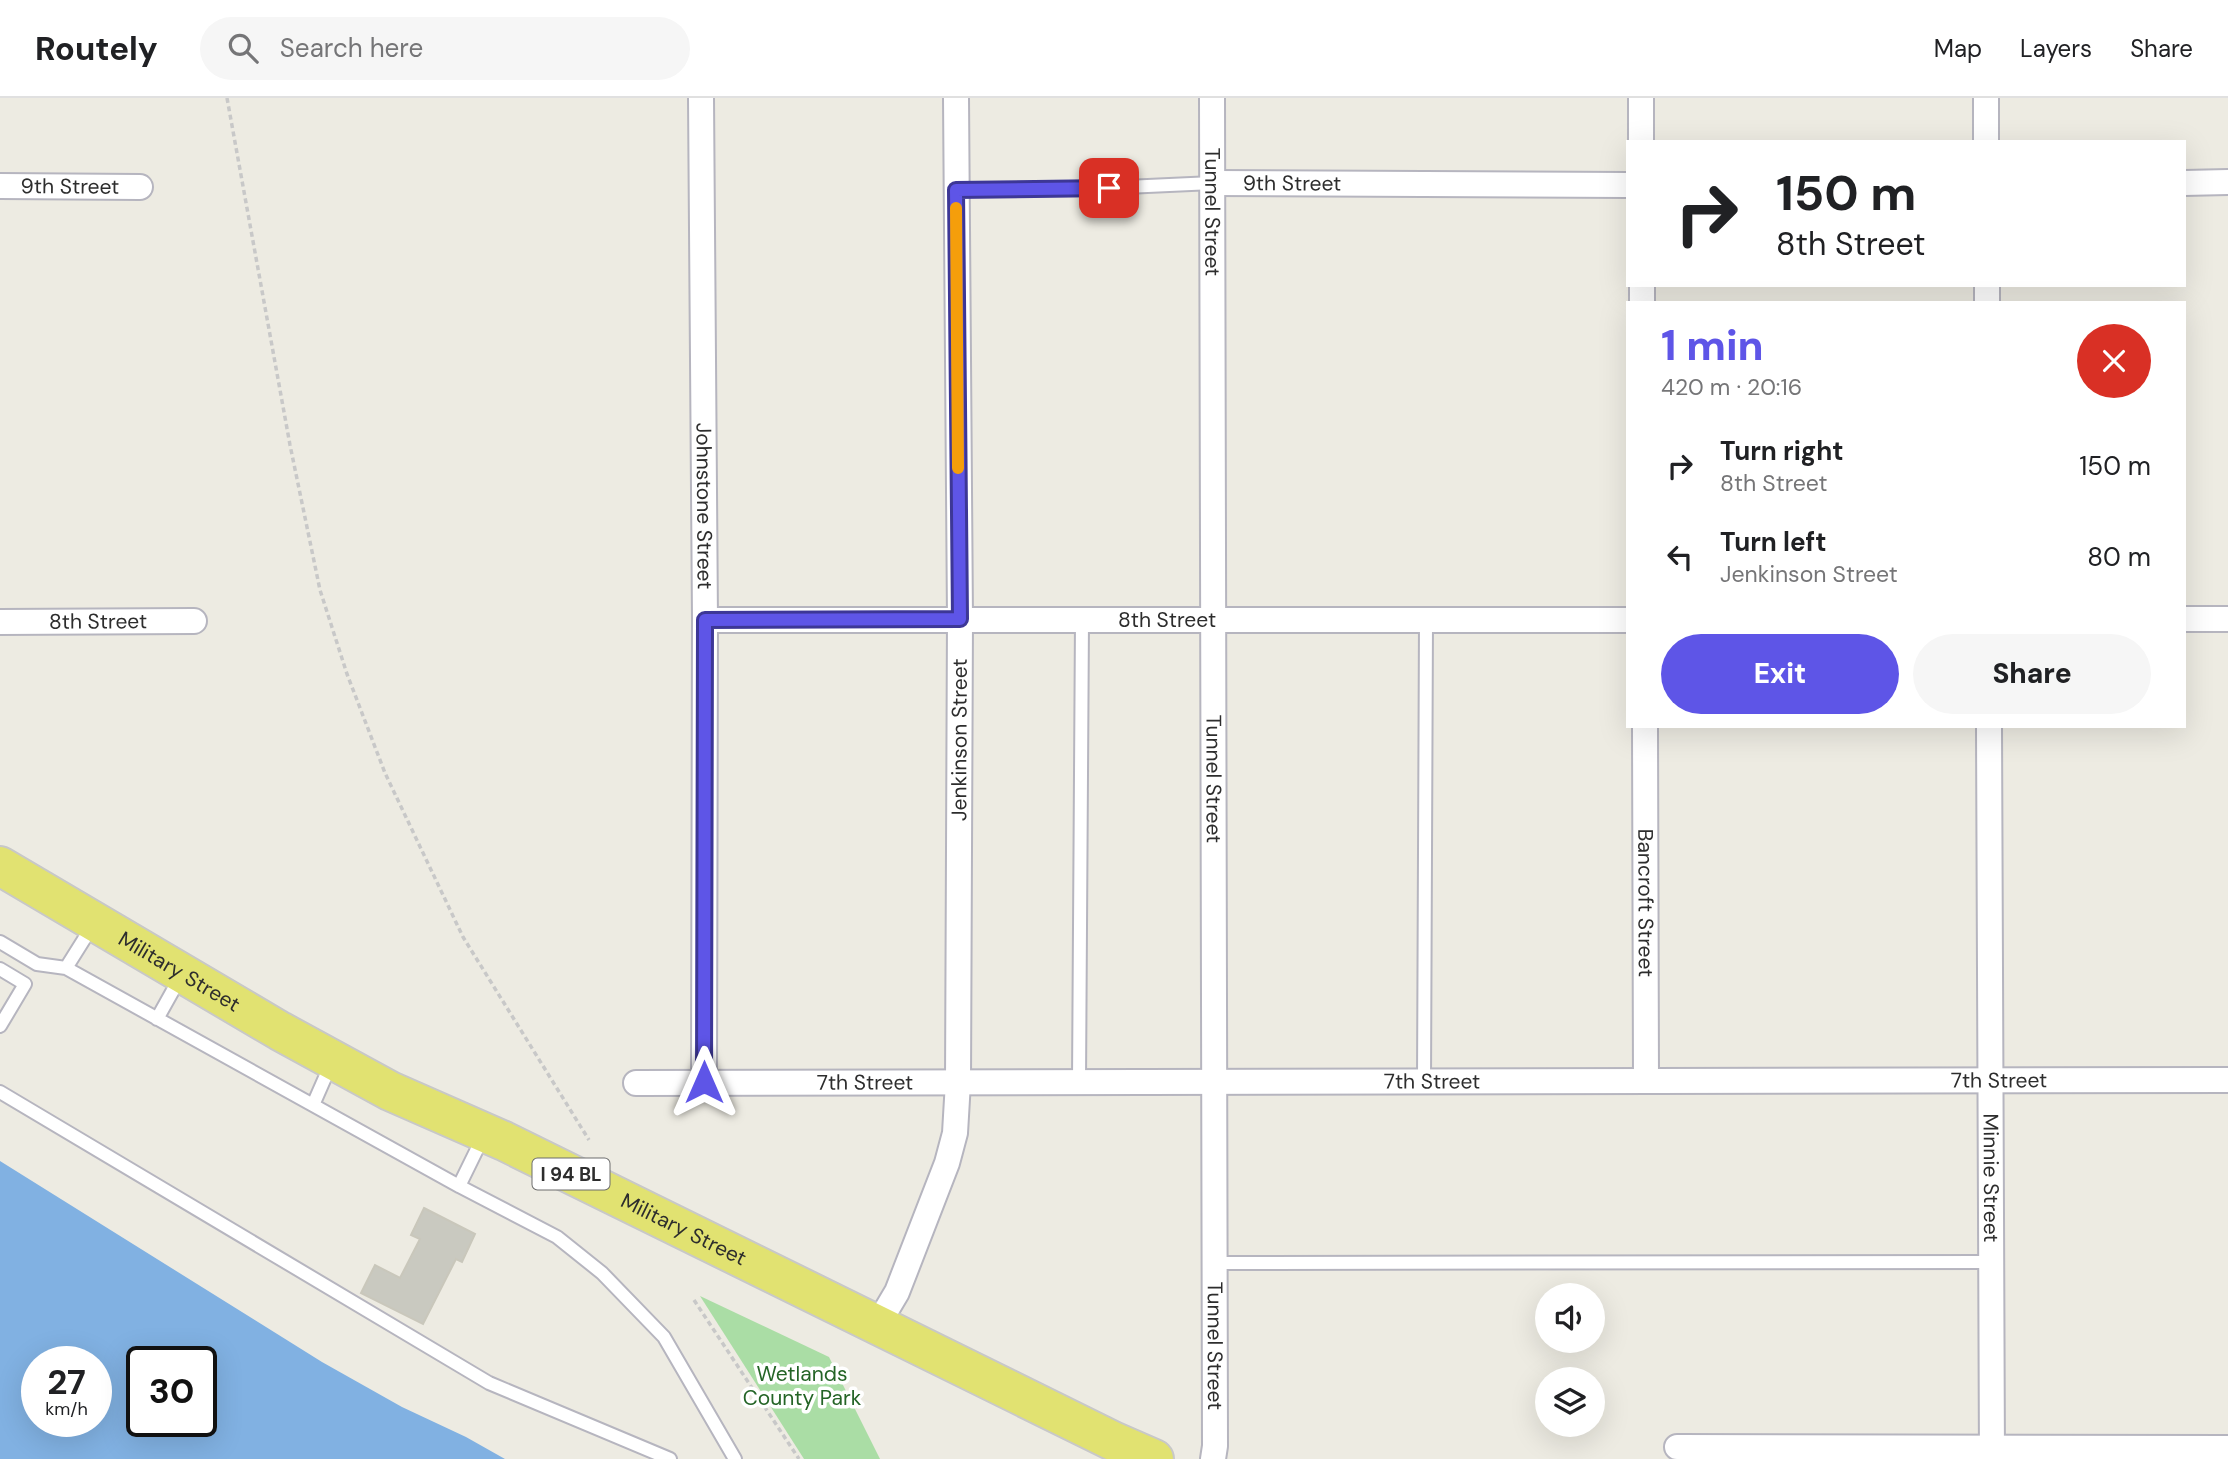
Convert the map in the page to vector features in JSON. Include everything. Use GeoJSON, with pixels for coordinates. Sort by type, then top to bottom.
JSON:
{"type":"FeatureCollection","features":[{"type":"Feature","properties":{"kind":"main road","name":"Military Street"},"geometry":{"type":"LineString","coordinates":[[0,866],[390,1091],[485,1133],[1154,1459]]}},
{"type":"Feature","properties":{"kind":"street","name":"Johnstone Street"},"geometry":{"type":"LineString","coordinates":[[701,98],[705,620],[704,1082]]}},
{"type":"Feature","properties":{"kind":"street","name":"Jenkinson Street"},"geometry":{"type":"LineString","coordinates":[[878,1324],[897,1292],[947,1163],[955,1133],[958,1082],[960,619],[956,98]]}},
{"type":"Feature","properties":{"kind":"street","name":"Tunnel Street"},"geometry":{"type":"LineString","coordinates":[[1212,98],[1215,1082],[1213,1459]]}},
{"type":"Feature","properties":{"kind":"street"},"geometry":{"type":"LineString","coordinates":[[1641,98],[1641,140]]}},
{"type":"Feature","properties":{"kind":"street"},"geometry":{"type":"LineString","coordinates":[[1986,98],[1986,140]]}},
{"type":"Feature","properties":{"kind":"street"},"geometry":{"type":"LineString","coordinates":[[2186,183],[2228,182]]}},
{"type":"Feature","properties":{"kind":"street","name":"9th Street"},"geometry":{"type":"LineString","coordinates":[[1213,183],[1626,186]]}},
{"type":"Feature","properties":{"kind":"street","name":"9th Street"},"geometry":{"type":"LineString","coordinates":[[0,186],[140,187]]}},
{"type":"Feature","properties":{"kind":"street"},"geometry":{"type":"LineString","coordinates":[[2186,619],[2228,619]]}},
{"type":"Feature","properties":{"kind":"street","name":"8th Street"},"geometry":{"type":"LineString","coordinates":[[705,620],[1626,620]]}},
{"type":"Feature","properties":{"kind":"street","name":"8th Street"},"geometry":{"type":"LineString","coordinates":[[0,622],[194,621]]}},
{"type":"Feature","properties":{"kind":"street","name":"Bancroft Street"},"geometry":{"type":"LineString","coordinates":[[1645,728],[1646,1081]]}},
{"type":"Feature","properties":{"kind":"street","name":"Minnie Street"},"geometry":{"type":"LineString","coordinates":[[1990,728],[1992,1453]]}},
{"type":"Feature","properties":{"kind":"street","name":"7th Street"},"geometry":{"type":"LineString","coordinates":[[636,1083],[2228,1080]]}},
{"type":"Feature","properties":{"kind":"street"},"geometry":{"type":"LineString","coordinates":[[1676,1447],[1992,1453],[2228,1448]]}},
{"type":"Feature","properties":{"kind":"lane","name":"9th Street"},"geometry":{"type":"LineString","coordinates":[[956,190],[1082,189],[1213,183]]}},
{"type":"Feature","properties":{"kind":"lane"},"geometry":{"type":"LineString","coordinates":[[1079,1082],[1082,620]]}},
{"type":"Feature","properties":{"kind":"lane"},"geometry":{"type":"LineString","coordinates":[[1424,1082],[1426,621]]}},
{"type":"Feature","properties":{"kind":"lane"},"geometry":{"type":"LineString","coordinates":[[66,968],[95,922]]}},
{"type":"Feature","properties":{"kind":"lane"},"geometry":{"type":"LineString","coordinates":[[0,942],[37,964],[66,968],[459,1186],[558,1237],[602,1273],[664,1337],[735,1459]]}},
{"type":"Feature","properties":{"kind":"lane"},"geometry":{"type":"LineString","coordinates":[[0,970],[25,984],[0,1026]]}},
{"type":"Feature","properties":{"kind":"lane"},"geometry":{"type":"LineString","coordinates":[[157,1019],[182,973]]}},
{"type":"Feature","properties":{"kind":"lane"},"geometry":{"type":"LineString","coordinates":[[313,1105],[333,1060]]}},
{"type":"Feature","properties":{"kind":"lane"},"geometry":{"type":"LineString","coordinates":[[0,1092],[489,1383],[670,1459]]}},
{"type":"Feature","properties":{"kind":"lane"},"geometry":{"type":"LineString","coordinates":[[459,1186],[485,1133]]}},
{"type":"Feature","properties":{"kind":"lane"},"geometry":{"type":"LineString","coordinates":[[1215,1264],[1991,1262]]}},
{"type":"Feature","properties":{"kind":"path"},"geometry":{"type":"LineString","coordinates":[[226,98],[295,471],[320,590],[346,674],[385,773],[463,937],[589,1140]]}},
{"type":"Feature","properties":{"kind":"path"},"geometry":{"type":"LineString","coordinates":[[694,1300],[799,1459]]}},
{"type":"Feature","properties":{"kind":"green space","name":"Wetlands County Park"},"geometry":{"type":"Polygon","coordinates":[[[700,1296],[829,1357],[880,1459],[804,1459],[700,1296]]]}},
{"type":"Feature","properties":{"kind":"water"},"geometry":{"type":"Polygon","coordinates":[[[0,1161],[322,1362],[402,1407],[505,1459],[0,1459],[0,1161]]]}},
{"type":"Feature","properties":{"kind":"building"},"geometry":{"type":"Polygon","coordinates":[[[424,1208],[475,1234],[462,1262],[456,1259],[423,1324],[361,1293],[375,1265],[400,1278],[420,1239],[411,1235],[424,1208]]]}},
{"type":"Feature","properties":{"kind":"slow traffic"},"geometry":{"type":"LineString","coordinates":[[956,208],[958,468]]}},
{"type":"Feature","properties":{"kind":"route"},"geometry":{"type":"LineString","coordinates":[[704,1082],[705,620],[960,619],[956,190],[1109,188]]}}]}
